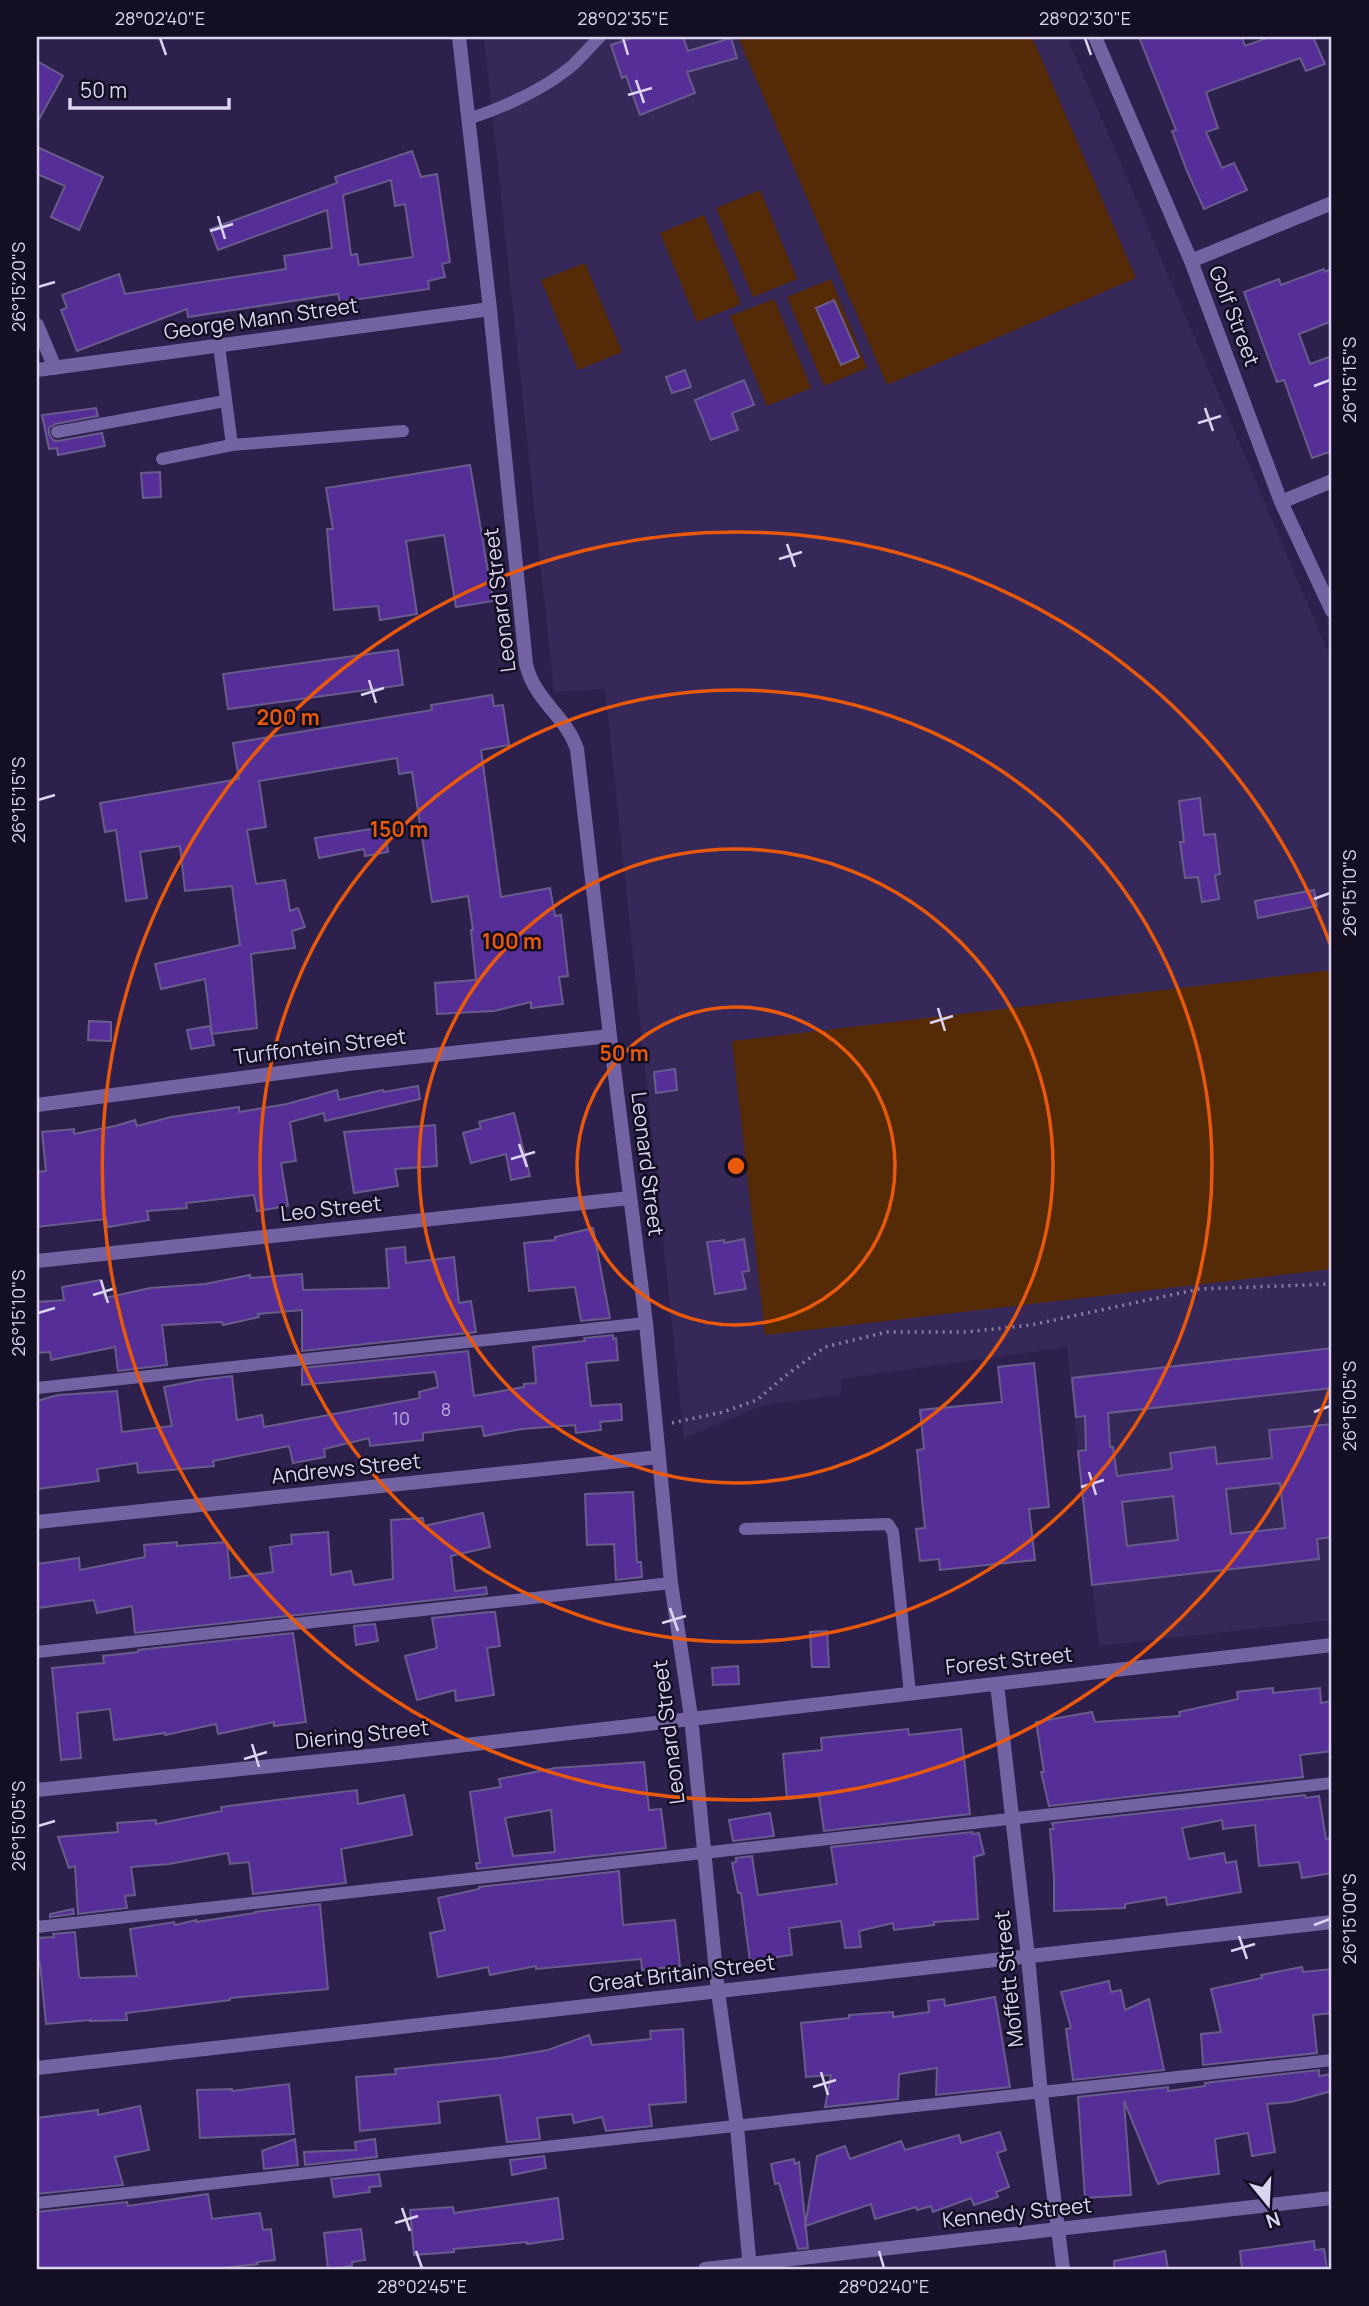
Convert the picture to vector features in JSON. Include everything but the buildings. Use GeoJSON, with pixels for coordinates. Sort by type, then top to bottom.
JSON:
{"type":"FeatureCollection","features":[{"type":"Feature","properties":{"kind":"street","name":"Leonard Street"},"geometry":{"type":"LineString","coordinates":[[459,37],[526,664],[536,690],[572,735],[577,749],[646,1323],[671,1583],[691,1717],[718,1992],[737,2127],[750,2267]]}},
{"type":"Feature","properties":{"kind":"street","name":"Golf Street"},"geometry":{"type":"LineString","coordinates":[[1095,37],[1191,261],[1281,502],[1332,611]]}},
{"type":"Feature","properties":{"kind":"street"},"geometry":{"type":"LineString","coordinates":[[1191,261],[1332,203]]}},
{"type":"Feature","properties":{"kind":"street","name":"George Mann Street"},"geometry":{"type":"LineString","coordinates":[[37,370],[490,309]]}},
{"type":"Feature","properties":{"kind":"street"},"geometry":{"type":"LineString","coordinates":[[37,325],[55,368]]}},
{"type":"Feature","properties":{"kind":"street"},"geometry":{"type":"LineString","coordinates":[[1281,502],[1332,481]]}},
{"type":"Feature","properties":{"kind":"street","name":"Turffontein Street"},"geometry":{"type":"LineString","coordinates":[[37,1105],[348,1064],[610,1036]]}},
{"type":"Feature","properties":{"kind":"street","name":"Leo Street"},"geometry":{"type":"LineString","coordinates":[[37,1261],[630,1198]]}},
{"type":"Feature","properties":{"kind":"street","name":"Andrews Street"},"geometry":{"type":"LineString","coordinates":[[37,1522],[659,1457]]}},
{"type":"Feature","properties":{"kind":"street","name":"Forest Street"},"geometry":{"type":"LineString","coordinates":[[691,1717],[997,1685],[1332,1645]]}},
{"type":"Feature","properties":{"kind":"street","name":"Moffett Street"},"geometry":{"type":"LineString","coordinates":[[997,1685],[1041,2094],[1063,2269]]}},
{"type":"Feature","properties":{"kind":"street","name":"Diering Street"},"geometry":{"type":"LineString","coordinates":[[37,1790],[379,1755],[691,1717]]}},
{"type":"Feature","properties":{"kind":"street","name":"Great Britain Street"},"geometry":{"type":"LineString","coordinates":[[37,2068],[1332,1922]]}},
{"type":"Feature","properties":{"kind":"street","name":"Kennedy Street"},"geometry":{"type":"LineString","coordinates":[[705,2269],[750,2267],[1332,2198]]}},
{"type":"Feature","properties":{"kind":"lane"},"geometry":{"type":"LineString","coordinates":[[468,119],[539,89],[572,65],[600,37]]}},
{"type":"Feature","properties":{"kind":"lane"},"geometry":{"type":"LineString","coordinates":[[219,346],[232,445]]}},
{"type":"Feature","properties":{"kind":"lane"},"geometry":{"type":"LineString","coordinates":[[57,432],[225,401]]}},
{"type":"Feature","properties":{"kind":"lane"},"geometry":{"type":"LineString","coordinates":[[162,459],[232,445],[404,431]]}},
{"type":"Feature","properties":{"kind":"lane"},"geometry":{"type":"LineString","coordinates":[[37,1388],[646,1323]]}},
{"type":"Feature","properties":{"kind":"lane"},"geometry":{"type":"LineString","coordinates":[[746,1529],[888,1524],[893,1532],[910,1693]]}},
{"type":"Feature","properties":{"kind":"lane"},"geometry":{"type":"LineString","coordinates":[[37,1652],[671,1583]]}},
{"type":"Feature","properties":{"kind":"lane"},"geometry":{"type":"LineString","coordinates":[[37,1927],[1332,1783]]}},
{"type":"Feature","properties":{"kind":"lane"},"geometry":{"type":"LineString","coordinates":[[37,2203],[1332,2060]]}},
{"type":"Feature","properties":{"kind":"path"},"geometry":{"type":"LineString","coordinates":[[656,1426],[723,1412],[757,1400],[825,1347],[887,1332],[966,1332],[1031,1325],[1199,1289],[1332,1284]]}},
{"type":"Feature","properties":{"kind":"shaded area"},"geometry":{"type":"Polygon","coordinates":[[[484,37],[1067,37],[1332,661],[1332,1620],[1099,1646],[1067,1347],[841,1379],[841,1395],[764,1405],[684,1438],[605,689],[554,692],[484,37]]]}},
{"type":"Feature","properties":{"kind":"shaded area"},"geometry":{"type":"Polygon","coordinates":[[[738,37],[1032,37],[1136,278],[887,385],[738,37]]]}},
{"type":"Feature","properties":{"kind":"shaded area"},"geometry":{"type":"Polygon","coordinates":[[[760,190],[797,279],[753,297],[716,208],[760,190]]]}},
{"type":"Feature","properties":{"kind":"shaded area"},"geometry":{"type":"Polygon","coordinates":[[[704,215],[741,304],[697,322],[660,233],[704,215]]]}},
{"type":"Feature","properties":{"kind":"shaded area"},"geometry":{"type":"Polygon","coordinates":[[[585,263],[622,352],[578,370],[541,280],[585,263]]]}},
{"type":"Feature","properties":{"kind":"shaded area"},"geometry":{"type":"Polygon","coordinates":[[[831,279],[867,368],[824,386],[787,297],[831,279]]]}},
{"type":"Feature","properties":{"kind":"shaded area"},"geometry":{"type":"Polygon","coordinates":[[[774,299],[811,388],[767,406],[730,316],[774,299]]]}},
{"type":"Feature","properties":{"kind":"shaded area"},"geometry":{"type":"Polygon","coordinates":[[[1332,970],[1332,1269],[765,1335],[732,1041],[1332,970]]]}}]}
